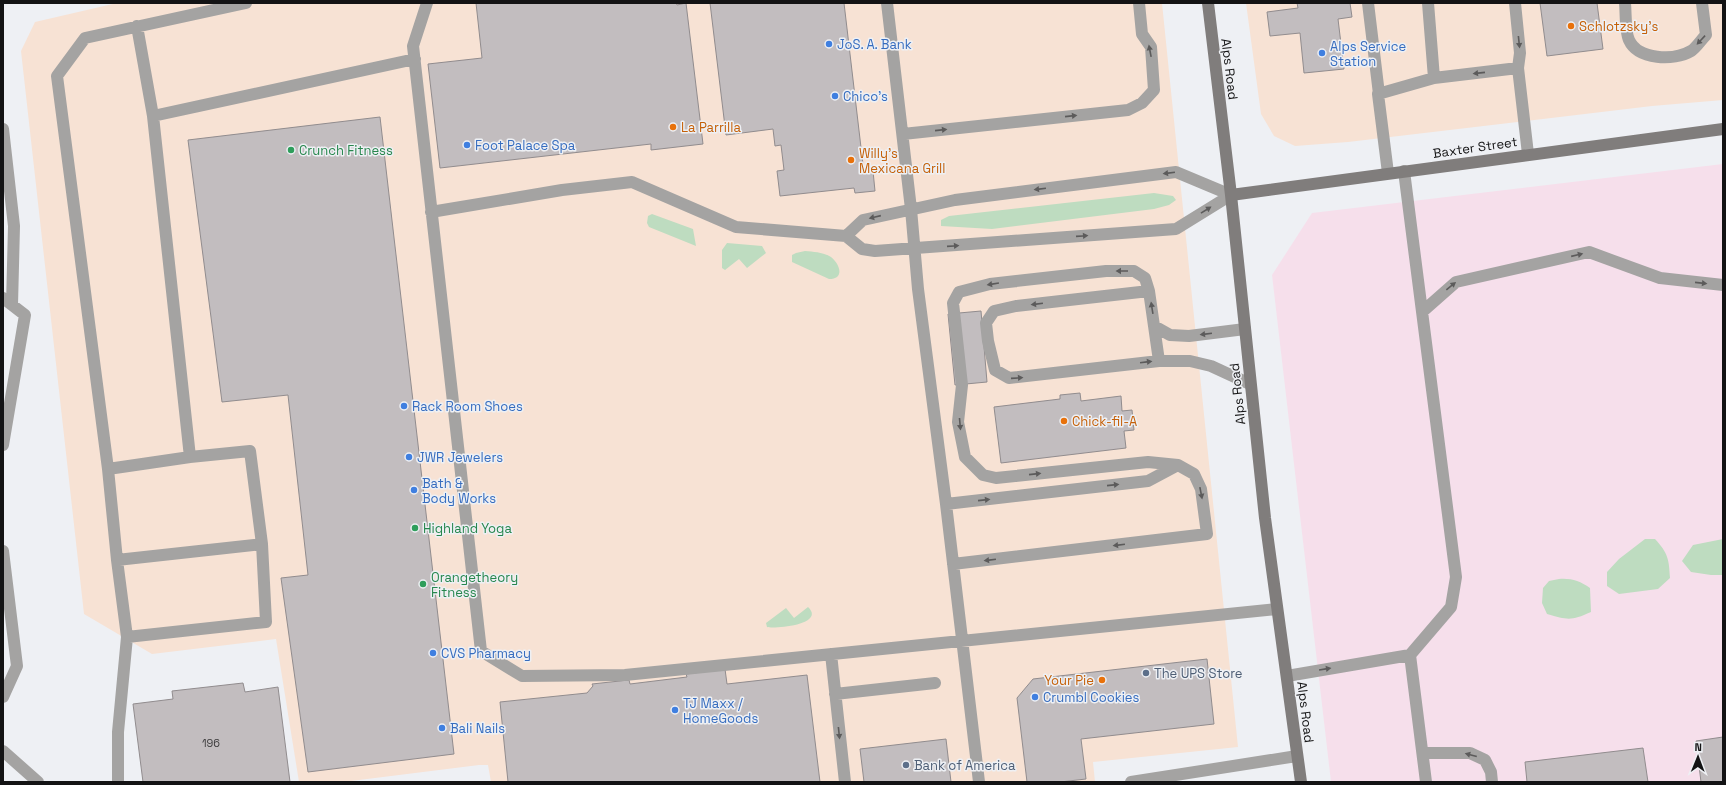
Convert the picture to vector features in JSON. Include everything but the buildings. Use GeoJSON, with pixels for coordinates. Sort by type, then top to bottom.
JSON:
{"type":"FeatureCollection","features":[{"type":"Feature","properties":{"kind":"main road","name":"Alps Road"},"geometry":{"type":"LineString","coordinates":[[1208,3],[1231,195],[1250,384],[1277,610],[1301,782]]}},
{"type":"Feature","properties":{"kind":"main road","name":"Baxter Street"},"geometry":{"type":"LineString","coordinates":[[1231,195],[1723,129]]}},
{"type":"Feature","properties":{"kind":"street"},"geometry":{"type":"LineString","coordinates":[[118,782],[118,732],[127,637],[117,560],[108,469],[57,76],[85,38],[246,3]]}},
{"type":"Feature","properties":{"kind":"street"},"geometry":{"type":"LineString","coordinates":[[427,3],[413,46],[414,59],[481,651],[522,676],[624,674],[1277,610]]}},
{"type":"Feature","properties":{"kind":"street"},"geometry":{"type":"LineString","coordinates":[[887,3],[903,134],[914,249],[979,782]]}},
{"type":"Feature","properties":{"kind":"street"},"geometry":{"type":"LineString","coordinates":[[903,134],[1128,110],[1142,103],[1154,90],[1151,47],[1142,34],[1139,3]]}},
{"type":"Feature","properties":{"kind":"street"},"geometry":{"type":"LineString","coordinates":[[1368,3],[1388,173]]}},
{"type":"Feature","properties":{"kind":"street"},"geometry":{"type":"LineString","coordinates":[[1428,3],[1434,78]]}},
{"type":"Feature","properties":{"kind":"street"},"geometry":{"type":"LineString","coordinates":[[1515,3],[1520,53],[1518,68],[1528,154]]}},
{"type":"Feature","properties":{"kind":"street"},"geometry":{"type":"LineString","coordinates":[[1625,3],[1628,39],[1635,50],[1650,56],[1670,57],[1691,51],[1706,35],[1702,3]]}},
{"type":"Feature","properties":{"kind":"street"},"geometry":{"type":"LineString","coordinates":[[137,26],[153,116],[190,457]]}},
{"type":"Feature","properties":{"kind":"street"},"geometry":{"type":"LineString","coordinates":[[153,116],[414,59]]}},
{"type":"Feature","properties":{"kind":"street"},"geometry":{"type":"LineString","coordinates":[[1379,94],[1434,78],[1518,68]]}},
{"type":"Feature","properties":{"kind":"street"},"geometry":{"type":"LineString","coordinates":[[3,129],[14,226],[8,302],[25,315],[3,445]]}},
{"type":"Feature","properties":{"kind":"street"},"geometry":{"type":"LineString","coordinates":[[1287,676],[1410,656],[1451,607],[1456,577],[1404,171]]}},
{"type":"Feature","properties":{"kind":"street"},"geometry":{"type":"LineString","coordinates":[[846,236],[863,220],[955,200],[1176,172],[1231,195]]}},
{"type":"Feature","properties":{"kind":"street"},"geometry":{"type":"LineString","coordinates":[[431,212],[562,190],[632,182],[736,227],[846,236],[862,249],[875,251],[1176,229],[1231,195]]}},
{"type":"Feature","properties":{"kind":"street"},"geometry":{"type":"LineString","coordinates":[[1422,312],[1456,282],[1589,252],[1660,278],[1723,285]]}},
{"type":"Feature","properties":{"kind":"street"},"geometry":{"type":"LineString","coordinates":[[953,564],[1207,534],[1201,489],[1194,474],[1178,465],[1148,462],[996,478],[983,475],[965,457],[958,422],[962,385],[953,303],[959,292],[990,284],[1106,271],[1134,271],[1145,278],[1149,291],[1159,361]]}},
{"type":"Feature","properties":{"kind":"street"},"geometry":{"type":"LineString","coordinates":[[1149,291],[1016,306],[994,311],[986,323],[988,341],[995,370],[1009,378],[1159,361],[1190,361],[1211,366],[1250,384]]}},
{"type":"Feature","properties":{"kind":"street"},"geometry":{"type":"LineString","coordinates":[[1154,326],[1170,335],[1189,336],[1244,329]]}},
{"type":"Feature","properties":{"kind":"street"},"geometry":{"type":"LineString","coordinates":[[108,469],[190,457],[250,451],[262,544],[266,622],[127,637]]}},
{"type":"Feature","properties":{"kind":"street"},"geometry":{"type":"LineString","coordinates":[[946,504],[1148,481],[1178,465]]}},
{"type":"Feature","properties":{"kind":"street"},"geometry":{"type":"LineString","coordinates":[[117,560],[262,544]]}},
{"type":"Feature","properties":{"kind":"street"},"geometry":{"type":"LineString","coordinates":[[3,552],[18,666],[3,698]]}},
{"type":"Feature","properties":{"kind":"street"},"geometry":{"type":"LineString","coordinates":[[831,654],[844,782]]}},
{"type":"Feature","properties":{"kind":"street"},"geometry":{"type":"LineString","coordinates":[[1410,656],[1426,782]]}},
{"type":"Feature","properties":{"kind":"street"},"geometry":{"type":"LineString","coordinates":[[835,694],[934,683]]}},
{"type":"Feature","properties":{"kind":"street"},"geometry":{"type":"LineString","coordinates":[[3,751],[38,782]]}},
{"type":"Feature","properties":{"kind":"street"},"geometry":{"type":"LineString","coordinates":[[1423,753],[1470,753],[1485,760],[1491,772],[1492,782]]}},
{"type":"Feature","properties":{"kind":"street"},"geometry":{"type":"LineString","coordinates":[[1131,782],[1206,776],[1297,756]]}},
{"type":"Feature","properties":{"kind":"shaded area"},"geometry":{"type":"Polygon","coordinates":[[[117,3],[1162,3],[1238,747],[1093,762],[1095,782],[491,782],[488,765],[479,765],[343,782],[299,782],[276,639],[152,654],[84,614],[21,51],[35,22],[117,3]]]}},
{"type":"Feature","properties":{"kind":"shaded area"},"geometry":{"type":"Polygon","coordinates":[[[1246,3],[1723,3],[1723,100],[1652,106],[1348,142],[1295,146],[1274,136],[1261,114],[1246,3]]]}},
{"type":"Feature","properties":{"kind":"shaded area"},"geometry":{"type":"Polygon","coordinates":[[[1723,164],[1723,782],[1331,782],[1272,275],[1312,213],[1723,164]]]}},
{"type":"Feature","properties":{"kind":"green space"},"geometry":{"type":"Polygon","coordinates":[[[1154,193],[1173,196],[1176,200],[1169,205],[1154,209],[992,229],[941,226],[941,220],[949,216],[1154,193]]]}},
{"type":"Feature","properties":{"kind":"green space"},"geometry":{"type":"Polygon","coordinates":[[[652,214],[693,229],[696,246],[649,227],[647,223],[648,216],[652,214]]]}},
{"type":"Feature","properties":{"kind":"green space"},"geometry":{"type":"Polygon","coordinates":[[[727,243],[762,246],[766,253],[747,268],[739,259],[725,270],[722,268],[722,250],[727,243]]]}},
{"type":"Feature","properties":{"kind":"green space"},"geometry":{"type":"Polygon","coordinates":[[[805,251],[822,253],[831,257],[839,267],[839,274],[837,277],[829,279],[792,262],[792,255],[805,251]]]}},
{"type":"Feature","properties":{"kind":"green space"},"geometry":{"type":"Polygon","coordinates":[[[1645,539],[1655,539],[1663,548],[1668,561],[1670,578],[1658,589],[1619,594],[1607,586],[1607,572],[1619,559],[1645,539]]]}},
{"type":"Feature","properties":{"kind":"green space"},"geometry":{"type":"Polygon","coordinates":[[[1723,539],[1723,575],[1691,572],[1682,561],[1693,545],[1723,539]]]}},
{"type":"Feature","properties":{"kind":"green space"},"geometry":{"type":"Polygon","coordinates":[[[1559,579],[1575,580],[1590,588],[1591,612],[1569,619],[1547,614],[1542,603],[1543,588],[1549,581],[1559,579]]]}},
{"type":"Feature","properties":{"kind":"green space"},"geometry":{"type":"Polygon","coordinates":[[[808,607],[812,613],[810,618],[805,621],[789,626],[767,627],[766,623],[786,608],[794,618],[808,607]]]}},
{"type":"Feature","properties":{"kind":"place","name":"Schlotzsky's"},"geometry":{"type":"Point","coordinates":[1571,26]}},
{"type":"Feature","properties":{"kind":"place","name":"JoS. A. Bank"},"geometry":{"type":"Point","coordinates":[829,44]}},
{"type":"Feature","properties":{"kind":"place","name":"Alps Service Station"},"geometry":{"type":"Point","coordinates":[1322,53]}},
{"type":"Feature","properties":{"kind":"place","name":"Chico's"},"geometry":{"type":"Point","coordinates":[835,96]}},
{"type":"Feature","properties":{"kind":"place","name":"La Parrilla"},"geometry":{"type":"Point","coordinates":[673,127]}},
{"type":"Feature","properties":{"kind":"place","name":"Foot Palace Spa"},"geometry":{"type":"Point","coordinates":[467,145]}},
{"type":"Feature","properties":{"kind":"place","name":"Crunch Fitness"},"geometry":{"type":"Point","coordinates":[291,150]}},
{"type":"Feature","properties":{"kind":"place","name":"Willy's Mexicana Grill"},"geometry":{"type":"Point","coordinates":[851,160]}},
{"type":"Feature","properties":{"kind":"place","name":"Rack Room Shoes"},"geometry":{"type":"Point","coordinates":[404,406]}},
{"type":"Feature","properties":{"kind":"place","name":"Chick-fil-A"},"geometry":{"type":"Point","coordinates":[1064,421]}},
{"type":"Feature","properties":{"kind":"place","name":"JWR Jewelers"},"geometry":{"type":"Point","coordinates":[409,457]}},
{"type":"Feature","properties":{"kind":"place","name":"Bath & Body Works"},"geometry":{"type":"Point","coordinates":[414,490]}},
{"type":"Feature","properties":{"kind":"place","name":"Highland Yoga"},"geometry":{"type":"Point","coordinates":[415,528]}},
{"type":"Feature","properties":{"kind":"place","name":"Orangetheory Fitness"},"geometry":{"type":"Point","coordinates":[423,584]}},
{"type":"Feature","properties":{"kind":"place","name":"CVS Pharmacy"},"geometry":{"type":"Point","coordinates":[433,653]}},
{"type":"Feature","properties":{"kind":"place","name":"The UPS Store"},"geometry":{"type":"Point","coordinates":[1146,673]}},
{"type":"Feature","properties":{"kind":"place","name":"Your Pie"},"geometry":{"type":"Point","coordinates":[1102,680]}},
{"type":"Feature","properties":{"kind":"place","name":"Crumbl Cookies"},"geometry":{"type":"Point","coordinates":[1035,697]}},
{"type":"Feature","properties":{"kind":"place","name":"TJ Maxx / HomeGoods"},"geometry":{"type":"Point","coordinates":[675,710]}},
{"type":"Feature","properties":{"kind":"place","name":"Bali Nails"},"geometry":{"type":"Point","coordinates":[442,728]}},
{"type":"Feature","properties":{"kind":"place","name":"Bank of America"},"geometry":{"type":"Point","coordinates":[906,765]}}]}
